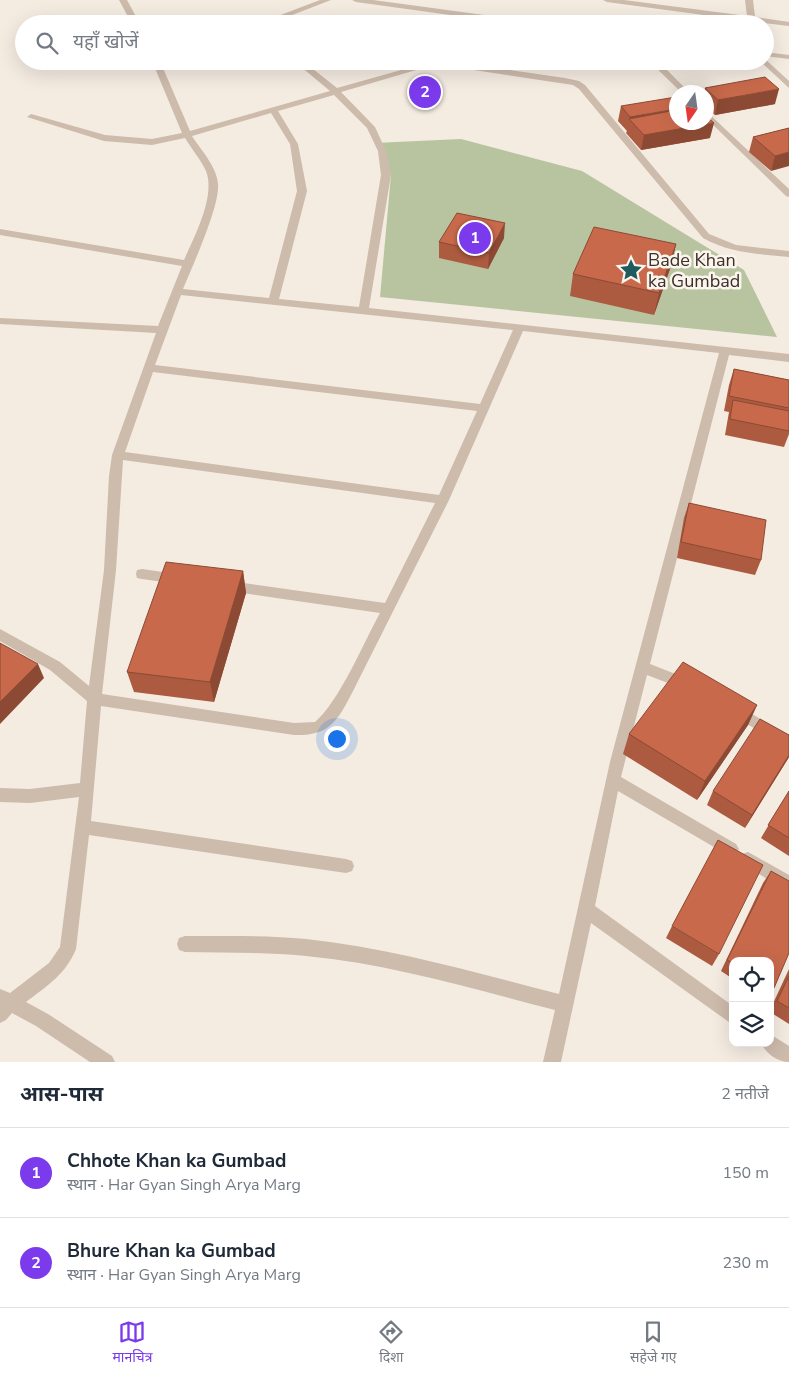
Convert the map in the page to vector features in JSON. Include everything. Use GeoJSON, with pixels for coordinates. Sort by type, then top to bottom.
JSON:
{"type":"FeatureCollection","features":[{"type":"Feature","properties":{"kind":"street"},"geometry":{"type":"LineString","coordinates":[[123,0],[131,15]]}},
{"type":"Feature","properties":{"kind":"street"},"geometry":{"type":"LineString","coordinates":[[285,15],[326,0]]}},
{"type":"Feature","properties":{"kind":"street"},"geometry":{"type":"LineString","coordinates":[[356,0],[468,15]]}},
{"type":"Feature","properties":{"kind":"street"},"geometry":{"type":"LineString","coordinates":[[606,0],[710,15]]}},
{"type":"Feature","properties":{"kind":"street"},"geometry":{"type":"LineString","coordinates":[[749,0],[750,15]]}},
{"type":"Feature","properties":{"kind":"street"},"geometry":{"type":"LineString","coordinates":[[774,23],[789,24]]}},
{"type":"Feature","properties":{"kind":"street"},"geometry":{"type":"LineString","coordinates":[[774,56],[789,58]]}},
{"type":"Feature","properties":{"kind":"street"},"geometry":{"type":"LineString","coordinates":[[3,1005],[55,970],[64,960],[68,949],[87,790],[94,699],[110,570],[114,476],[118,455],[162,330],[208,212],[214,184],[210,170],[187,135],[160,70]]}},
{"type":"Feature","properties":{"kind":"street"},"geometry":{"type":"LineString","coordinates":[[309,70],[334,90],[371,127],[382,150],[386,175],[363,312]]}},
{"type":"Feature","properties":{"kind":"street"},"geometry":{"type":"LineString","coordinates":[[31,117],[104,138],[152,142],[187,135],[404,70]]}},
{"type":"Feature","properties":{"kind":"street"},"geometry":{"type":"LineString","coordinates":[[491,70],[576,82],[706,236],[716,243],[730,247],[789,254]]}},
{"type":"Feature","properties":{"kind":"street"},"geometry":{"type":"LineString","coordinates":[[662,70],[678,85]]}},
{"type":"Feature","properties":{"kind":"street"},"geometry":{"type":"LineString","coordinates":[[774,70],[789,86]]}},
{"type":"Feature","properties":{"kind":"street"},"geometry":{"type":"LineString","coordinates":[[273,109],[294,144],[302,191],[273,302]]}},
{"type":"Feature","properties":{"kind":"street"},"geometry":{"type":"LineString","coordinates":[[714,122],[789,194]]}},
{"type":"Feature","properties":{"kind":"street"},"geometry":{"type":"LineString","coordinates":[[0,232],[189,264]]}},
{"type":"Feature","properties":{"kind":"street"},"geometry":{"type":"LineString","coordinates":[[178,292],[363,312],[519,326],[789,358]]}},
{"type":"Feature","properties":{"kind":"street"},"geometry":{"type":"LineString","coordinates":[[0,321],[162,330]]}},
{"type":"Feature","properties":{"kind":"street"},"geometry":{"type":"LineString","coordinates":[[0,634],[55,666],[94,699],[294,729],[311,730],[322,725],[334,710],[389,609],[485,408],[519,326]]}},
{"type":"Feature","properties":{"kind":"street"},"geometry":{"type":"LineString","coordinates":[[552,1062],[613,780],[725,350]]}},
{"type":"Feature","properties":{"kind":"street"},"geometry":{"type":"LineString","coordinates":[[148,368],[485,408]]}},
{"type":"Feature","properties":{"kind":"street"},"geometry":{"type":"LineString","coordinates":[[118,455],[442,500]]}},
{"type":"Feature","properties":{"kind":"street"},"geometry":{"type":"LineString","coordinates":[[142,574],[190,581]]}},
{"type":"Feature","properties":{"kind":"street"},"geometry":{"type":"LineString","coordinates":[[219,585],[389,609]]}},
{"type":"Feature","properties":{"kind":"street"},"geometry":{"type":"LineString","coordinates":[[642,667],[698,689]]}},
{"type":"Feature","properties":{"kind":"street"},"geometry":{"type":"LineString","coordinates":[[723,704],[789,742]]}},
{"type":"Feature","properties":{"kind":"street"},"geometry":{"type":"LineString","coordinates":[[613,780],[789,884]]}},
{"type":"Feature","properties":{"kind":"street"},"geometry":{"type":"LineString","coordinates":[[0,795],[30,796],[87,790]]}},
{"type":"Feature","properties":{"kind":"street"},"geometry":{"type":"LineString","coordinates":[[82,827],[346,866]]}},
{"type":"Feature","properties":{"kind":"street"},"geometry":{"type":"LineString","coordinates":[[586,909],[729,1014]]}},
{"type":"Feature","properties":{"kind":"street"},"geometry":{"type":"LineString","coordinates":[[185,944],[284,945],[324,950],[417,968],[565,1004]]}},
{"type":"Feature","properties":{"kind":"street"},"geometry":{"type":"LineString","coordinates":[[3,1005],[42,1020],[106,1062]]}},
{"type":"Feature","properties":{"kind":"street"},"geometry":{"type":"LineString","coordinates":[[774,1046],[789,1057]]}},
{"type":"Feature","properties":{"kind":"green space"},"geometry":{"type":"Polygon","coordinates":[[[461,139],[582,171],[744,270],[777,337],[380,297],[391,175],[375,143],[461,139]]]}},
{"type":"Feature","properties":{"kind":"building"},"geometry":{"type":"Polygon","coordinates":[[[765,77],[779,89],[718,100],[714,96],[714,86],[765,77]]]}},
{"type":"Feature","properties":{"kind":"building"},"geometry":{"type":"Polygon","coordinates":[[[669,98],[669,110],[630,117],[621,106],[669,98]]]}},
{"type":"Feature","properties":{"kind":"building"},"geometry":{"type":"Polygon","coordinates":[[[669,111],[669,130],[673,130],[644,135],[629,119],[669,111]]]}},
{"type":"Feature","properties":{"kind":"building"},"geometry":{"type":"Polygon","coordinates":[[[789,128],[789,152],[775,156],[753,137],[789,128]]]}},
{"type":"Feature","properties":{"kind":"building"},"geometry":{"type":"Polygon","coordinates":[[[457,213],[505,223],[489,253],[439,242],[457,213]]]}},
{"type":"Feature","properties":{"kind":"building"},"geometry":{"type":"Polygon","coordinates":[[[594,227],[676,244],[659,293],[573,274],[594,227]]]}},
{"type":"Feature","properties":{"kind":"building"},"geometry":{"type":"Polygon","coordinates":[[[734,369],[789,380],[789,408],[729,396],[734,369]]]}},
{"type":"Feature","properties":{"kind":"building"},"geometry":{"type":"Polygon","coordinates":[[[733,400],[789,411],[789,431],[730,419],[733,400]]]}},
{"type":"Feature","properties":{"kind":"building"},"geometry":{"type":"Polygon","coordinates":[[[689,503],[766,520],[761,560],[681,542],[689,503]]]}},
{"type":"Feature","properties":{"kind":"building"},"geometry":{"type":"Polygon","coordinates":[[[166,562],[243,571],[210,682],[127,672],[166,562]]]}},
{"type":"Feature","properties":{"kind":"building"},"geometry":{"type":"Polygon","coordinates":[[[0,643],[38,664],[0,702],[0,643]]]}},
{"type":"Feature","properties":{"kind":"building"},"geometry":{"type":"Polygon","coordinates":[[[683,662],[757,705],[705,781],[629,734],[683,662]]]}},
{"type":"Feature","properties":{"kind":"building"},"geometry":{"type":"Polygon","coordinates":[[[760,719],[789,735],[789,755],[752,815],[713,791],[760,719]]]}},
{"type":"Feature","properties":{"kind":"building"},"geometry":{"type":"Polygon","coordinates":[[[789,791],[789,838],[768,825],[789,791]]]}},
{"type":"Feature","properties":{"kind":"building"},"geometry":{"type":"Polygon","coordinates":[[[718,840],[763,865],[719,954],[672,926],[718,840]]]}},
{"type":"Feature","properties":{"kind":"building"},"geometry":{"type":"Polygon","coordinates":[[[771,871],[789,881],[789,953],[774,988],[774,957],[729,957],[729,961],[727,960],[771,871]]]}},
{"type":"Feature","properties":{"kind":"building"},"geometry":{"type":"Polygon","coordinates":[[[789,976],[789,1008],[777,1001],[789,976]]]}},
{"type":"Feature","properties":{"kind":"place","name":"Bhure Khan ka Gumbad"},"geometry":{"type":"Point","coordinates":[425,92]}},
{"type":"Feature","properties":{"kind":"place","name":"Chhote Khan ka Gumbad"},"geometry":{"type":"Point","coordinates":[475,238]}},
{"type":"Feature","properties":{"kind":"place","name":"Bade Khan ka Gumbad"},"geometry":{"type":"Point","coordinates":[631,270]}}]}
